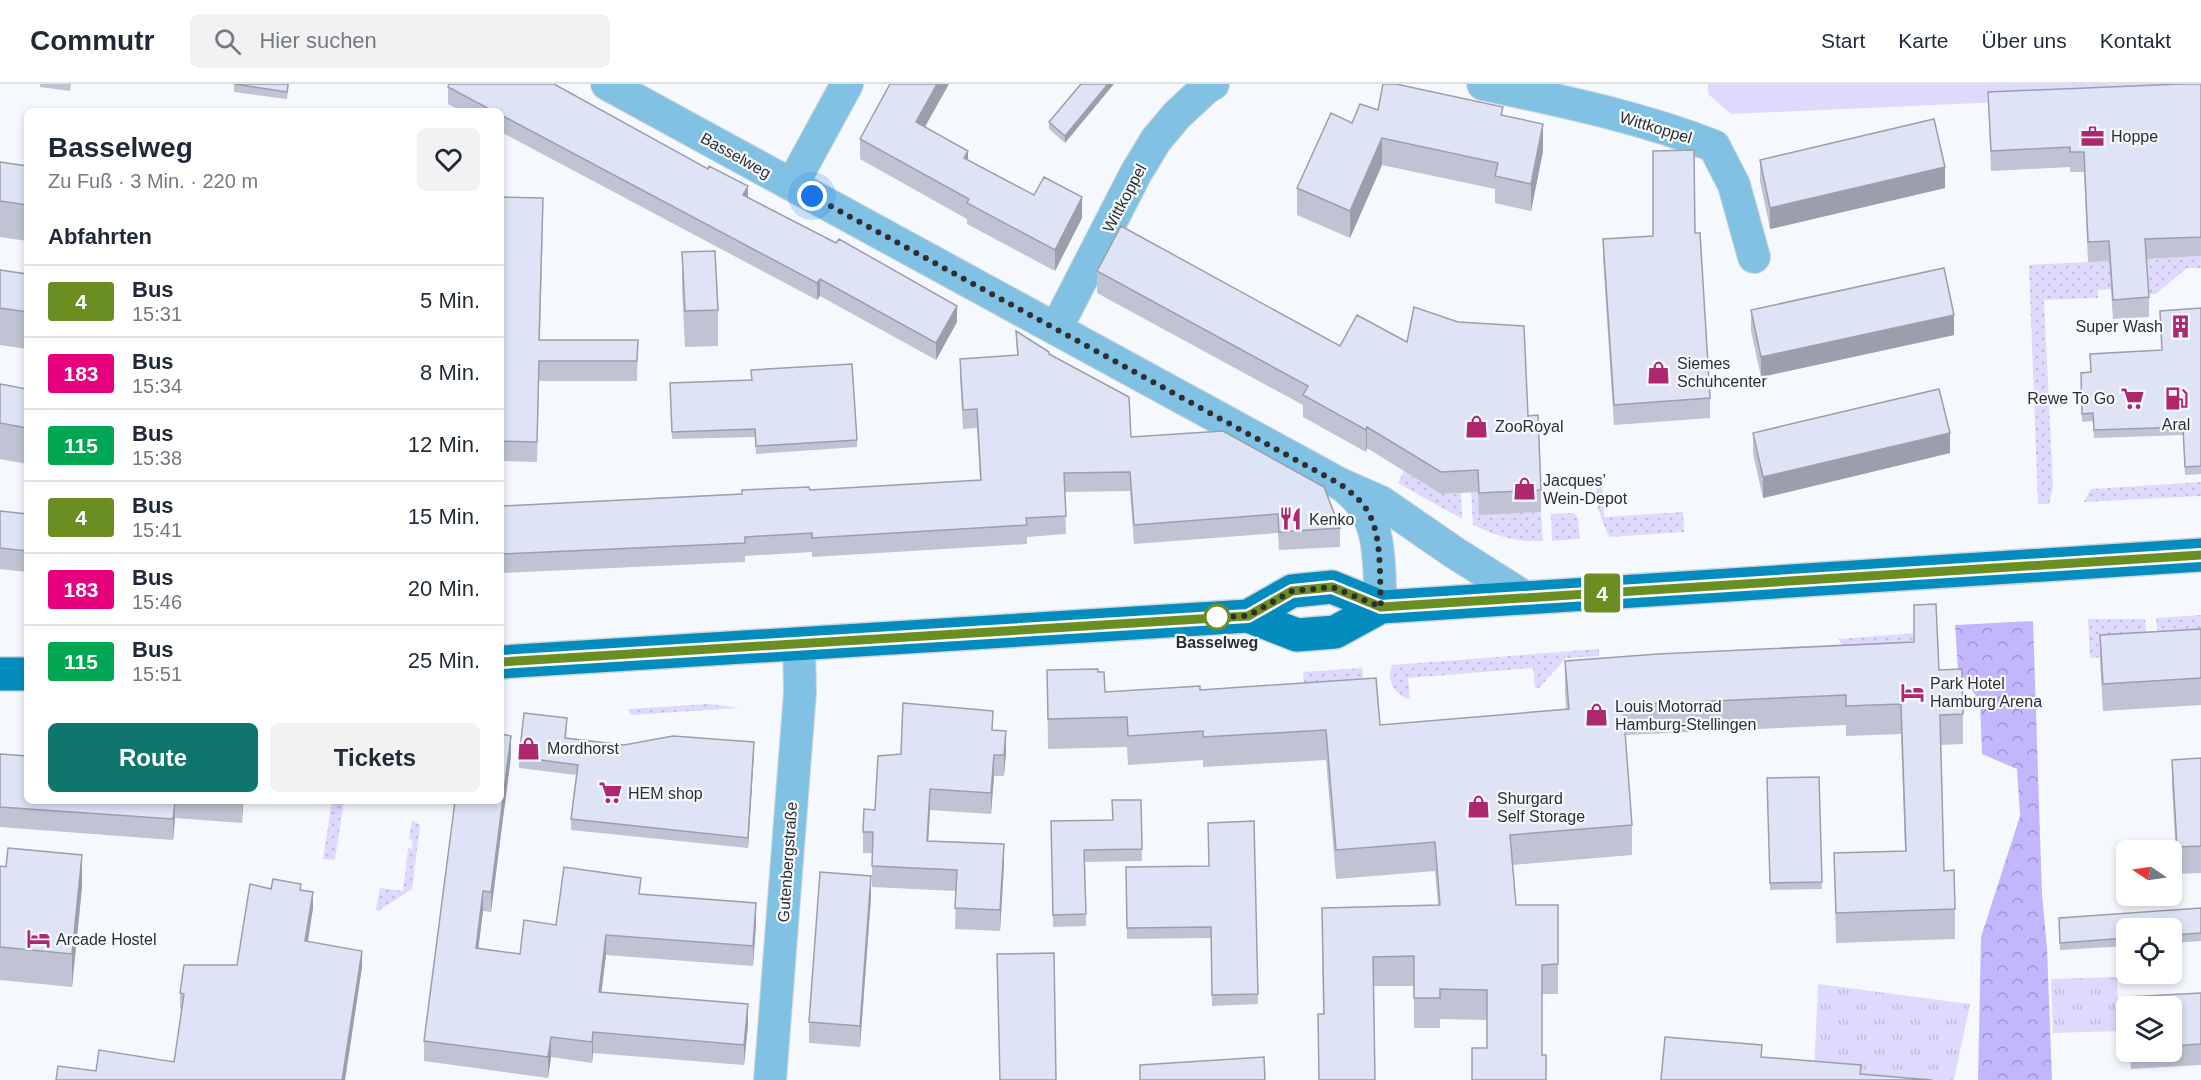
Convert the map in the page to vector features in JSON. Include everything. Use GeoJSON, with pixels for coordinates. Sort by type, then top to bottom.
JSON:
{"type":"FeatureCollection","features":[{"type":"Feature","properties":{"kind":"main road"},"geometry":{"type":"LineString","coordinates":[[504,662],[1248,616],[1297,635],[1335,632],[1381,607],[2201,555]]}},
{"type":"Feature","properties":{"kind":"main road"},"geometry":{"type":"LineString","coordinates":[[1248,616],[1292,591],[1332,587],[1381,607]]}},
{"type":"Feature","properties":{"kind":"main road"},"geometry":{"type":"LineString","coordinates":[[0,674],[24,674]]}},
{"type":"Feature","properties":{"kind":"street","name":"Basselweg"},"geometry":{"type":"LineString","coordinates":[[607,84],[1340,484],[1381,502],[1526,598]]}},
{"type":"Feature","properties":{"kind":"street"},"geometry":{"type":"LineString","coordinates":[[792,185],[847,84]]}},
{"type":"Feature","properties":{"kind":"street","name":"Wittkoppel"},"geometry":{"type":"LineString","coordinates":[[1056,329],[1136,173],[1156,140],[1177,115],[1213,84]]}},
{"type":"Feature","properties":{"kind":"street","name":"Wittkoppel"},"geometry":{"type":"LineString","coordinates":[[1483,84],[1658,125],[1714,146],[1734,184],[1754,256]]}},
{"type":"Feature","properties":{"kind":"street","name":"Basselweg"},"geometry":{"type":"LineString","coordinates":[[1340,484],[1362,503],[1373,523],[1378,550],[1381,607]]}},
{"type":"Feature","properties":{"kind":"street","name":"Gutenbergstraße"},"geometry":{"type":"LineString","coordinates":[[770,1080],[799,704],[799,643]]}},
{"type":"Feature","properties":{"kind":"green space"},"geometry":{"type":"Polygon","coordinates":[[[1708,84],[2201,84],[2201,93],[1731,114],[1708,94],[1708,84]]]}},
{"type":"Feature","properties":{"kind":"green space"},"geometry":{"type":"Polygon","coordinates":[[[2201,256],[2201,268],[2187,268],[2156,294],[2148,294],[2147,287],[2098,290],[2098,298],[2044,300],[2053,487],[2049,504],[2038,504],[2029,265],[2201,256]]]}},
{"type":"Feature","properties":{"kind":"green space"},"geometry":{"type":"Polygon","coordinates":[[[1404,471],[1441,494],[1461,493],[1462,519],[1398,483],[1404,471]]]}},
{"type":"Feature","properties":{"kind":"green space"},"geometry":{"type":"Polygon","coordinates":[[[1598,482],[1602,482],[1604,517],[1683,512],[1684,532],[1609,537],[1597,503],[1598,482]]]}},
{"type":"Feature","properties":{"kind":"green space"},"geometry":{"type":"Polygon","coordinates":[[[2201,482],[2201,496],[2084,502],[2090,490],[2093,489],[2201,482]]]}},
{"type":"Feature","properties":{"kind":"green space"},"geometry":{"type":"Polygon","coordinates":[[[1471,492],[1478,492],[1479,514],[1541,512],[1543,541],[1506,538],[1473,525],[1471,492]]]}},
{"type":"Feature","properties":{"kind":"green space"},"geometry":{"type":"Polygon","coordinates":[[[1574,513],[1578,518],[1580,539],[1552,541],[1551,514],[1574,513]]]}},
{"type":"Feature","properties":{"kind":"green space"},"geometry":{"type":"Polygon","coordinates":[[[2201,615],[2201,629],[2186,630],[2158,639],[2156,618],[2201,615]]]}},
{"type":"Feature","properties":{"kind":"green space"},"geometry":{"type":"Polygon","coordinates":[[[2088,619],[2145,619],[2147,640],[2134,655],[2090,658],[2088,619]]]}},
{"type":"Feature","properties":{"kind":"green space"},"geometry":{"type":"Polygon","coordinates":[[[2033,621],[2042,895],[2047,948],[2052,1080],[1978,1080],[1981,937],[2020,816],[2017,769],[1982,754],[1980,702],[1958,669],[1955,625],[2033,621]]]}},
{"type":"Feature","properties":{"kind":"green space"},"geometry":{"type":"Polygon","coordinates":[[[1917,633],[1915,641],[1911,644],[1842,646],[1839,639],[1917,633]]]}},
{"type":"Feature","properties":{"kind":"green space"},"geometry":{"type":"Polygon","coordinates":[[[1599,649],[1599,656],[1566,658],[1539,688],[1535,688],[1533,668],[1408,678],[1410,699],[1396,691],[1390,676],[1392,665],[1599,649]]]}},
{"type":"Feature","properties":{"kind":"green space"},"geometry":{"type":"Polygon","coordinates":[[[1362,668],[1363,679],[1304,684],[1303,672],[1362,668]]]}},
{"type":"Feature","properties":{"kind":"green space"},"geometry":{"type":"Polygon","coordinates":[[[709,704],[740,708],[631,715],[628,709],[709,704]]]}},
{"type":"Feature","properties":{"kind":"green space"},"geometry":{"type":"Polygon","coordinates":[[[332,804],[344,804],[335,860],[323,859],[332,804]]]}},
{"type":"Feature","properties":{"kind":"green space"},"geometry":{"type":"Polygon","coordinates":[[[412,820],[420,825],[412,889],[378,911],[376,910],[380,888],[403,891],[408,848],[412,849],[413,840],[409,839],[412,820]]]}},
{"type":"Feature","properties":{"kind":"green space"},"geometry":{"type":"Polygon","coordinates":[[[2116,977],[2116,1031],[2053,1033],[2051,979],[2116,977]]]}},
{"type":"Feature","properties":{"kind":"green space"},"geometry":{"type":"Polygon","coordinates":[[[1818,984],[1970,1004],[1954,1080],[1846,1080],[1814,1076],[1818,984]]]}},
{"type":"Feature","properties":{"kind":"building"},"geometry":{"type":"Polygon","coordinates":[[[234,84],[288,84],[287,92],[234,84]]]}},
{"type":"Feature","properties":{"kind":"building"},"geometry":{"type":"Polygon","coordinates":[[[449,84],[554,84],[708,169],[709,166],[748,186],[743,195],[836,243],[839,239],[957,306],[936,343],[820,279],[817,283],[504,117],[504,108],[487,108],[448,87],[449,84]]]}},
{"type":"Feature","properties":{"kind":"building"},"geometry":{"type":"Polygon","coordinates":[[[890,84],[937,84],[916,122],[968,151],[964,158],[1034,195],[1044,177],[1082,197],[1055,250],[967,203],[969,199],[860,139],[890,84]]]}},
{"type":"Feature","properties":{"kind":"building"},"geometry":{"type":"Polygon","coordinates":[[[1081,84],[1108,84],[1065,136],[1049,122],[1081,84]]]}},
{"type":"Feature","properties":{"kind":"building"},"geometry":{"type":"Polygon","coordinates":[[[1383,84],[1396,84],[1503,107],[1501,115],[1543,124],[1531,184],[1495,176],[1498,163],[1382,138],[1350,211],[1297,188],[1331,113],[1352,123],[1360,104],[1378,110],[1383,84]]]}},
{"type":"Feature","properties":{"kind":"building"},"geometry":{"type":"Polygon","coordinates":[[[2201,84],[2201,237],[2145,239],[2149,297],[2113,300],[2109,241],[2088,242],[2084,152],[2070,152],[2070,147],[1991,151],[1988,92],[2201,84]]]}},
{"type":"Feature","properties":{"kind":"building"},"geometry":{"type":"Polygon","coordinates":[[[1934,119],[1945,167],[1770,208],[1760,160],[1934,119]]]}},
{"type":"Feature","properties":{"kind":"building","name":"Siemes Schuhcenter"},"geometry":{"type":"Polygon","coordinates":[[[1694,150],[1695,233],[1700,233],[1710,398],[1614,405],[1603,239],[1653,236],[1653,151],[1694,150]]]}},
{"type":"Feature","properties":{"kind":"building"},"geometry":{"type":"Polygon","coordinates":[[[0,162],[24,166],[24,205],[0,201],[0,162]]]}},
{"type":"Feature","properties":{"kind":"building"},"geometry":{"type":"Polygon","coordinates":[[[504,197],[543,198],[539,340],[638,340],[637,361],[539,361],[537,442],[504,441],[504,197]]]}},
{"type":"Feature","properties":{"kind":"building"},"geometry":{"type":"Polygon","coordinates":[[[1121,226],[1340,346],[1357,315],[1407,342],[1414,307],[1458,322],[1524,326],[1528,416],[1538,415],[1541,490],[1479,493],[1478,470],[1441,472],[1367,427],[1366,430],[1303,395],[1308,386],[1097,271],[1121,226]]]}},
{"type":"Feature","properties":{"kind":"building"},"geometry":{"type":"Polygon","coordinates":[[[715,251],[718,310],[685,311],[682,252],[715,251]]]}},
{"type":"Feature","properties":{"kind":"building"},"geometry":{"type":"Polygon","coordinates":[[[1944,268],[1954,315],[1761,357],[1751,310],[1944,268]]]}},
{"type":"Feature","properties":{"kind":"building"},"geometry":{"type":"Polygon","coordinates":[[[0,270],[24,274],[24,312],[0,308],[0,270]]]}},
{"type":"Feature","properties":{"kind":"building"},"geometry":{"type":"Polygon","coordinates":[[[2201,308],[2201,466],[2185,467],[2183,427],[2094,430],[2093,413],[2082,414],[2081,373],[2091,372],[2090,354],[2162,350],[2160,311],[2201,308]]]}},
{"type":"Feature","properties":{"kind":"building"},"geometry":{"type":"Polygon","coordinates":[[[1016,331],[1049,354],[1129,397],[1131,437],[1223,431],[1324,487],[1340,528],[1279,532],[1278,514],[1134,525],[1130,472],[1064,473],[1066,516],[1026,518],[1027,525],[812,538],[812,533],[745,537],[745,543],[504,554],[504,506],[742,494],[742,490],[809,487],[810,490],[981,480],[977,409],[963,410],[960,359],[1018,355],[1016,331]]]}},
{"type":"Feature","properties":{"kind":"building"},"geometry":{"type":"Polygon","coordinates":[[[852,364],[857,440],[756,446],[755,429],[672,432],[670,383],[752,380],[751,370],[852,364]]]}},
{"type":"Feature","properties":{"kind":"building"},"geometry":{"type":"Polygon","coordinates":[[[0,384],[24,388],[24,427],[0,423],[0,384]]]}},
{"type":"Feature","properties":{"kind":"building"},"geometry":{"type":"Polygon","coordinates":[[[1939,389],[1950,433],[1763,477],[1753,433],[1939,389]]]}},
{"type":"Feature","properties":{"kind":"building"},"geometry":{"type":"Polygon","coordinates":[[[0,511],[24,514],[24,551],[0,548],[0,511]]]}},
{"type":"Feature","properties":{"kind":"building"},"geometry":{"type":"Polygon","coordinates":[[[1936,604],[1939,670],[1962,669],[1963,714],[1940,715],[1944,871],[1954,870],[1955,909],[1836,913],[1834,853],[1906,851],[1901,704],[1846,706],[1846,695],[1623,705],[1632,825],[1510,835],[1516,905],[1558,905],[1558,964],[1542,965],[1542,1055],[1546,1055],[1546,1080],[1472,1080],[1472,1048],[1487,1048],[1487,990],[1440,989],[1440,998],[1414,998],[1414,956],[1373,957],[1375,1080],[1319,1080],[1318,1014],[1324,1014],[1322,908],[1440,905],[1435,842],[1336,850],[1326,730],[1203,737],[1203,731],[1128,736],[1127,717],[1048,719],[1047,670],[1098,669],[1098,672],[1104,672],[1105,692],[1200,686],[1200,690],[1376,678],[1380,725],[1569,709],[1565,661],[1658,654],[1914,642],[1914,605],[1936,604]]]}},
{"type":"Feature","properties":{"kind":"building"},"geometry":{"type":"Polygon","coordinates":[[[2201,629],[2201,678],[2103,684],[2100,635],[2201,629]]]}},
{"type":"Feature","properties":{"kind":"building"},"geometry":{"type":"Polygon","coordinates":[[[903,703],[993,711],[992,730],[1006,731],[1004,755],[994,755],[991,793],[930,789],[927,841],[1004,844],[1000,910],[955,908],[957,870],[872,866],[873,832],[863,832],[864,809],[875,810],[878,756],[901,754],[903,703]]]}},
{"type":"Feature","properties":{"kind":"building"},"geometry":{"type":"Polygon","coordinates":[[[524,713],[567,718],[565,738],[624,745],[673,736],[754,742],[748,838],[571,819],[578,765],[519,757],[524,713]]]}},
{"type":"Feature","properties":{"kind":"building"},"geometry":{"type":"Polygon","coordinates":[[[504,735],[511,736],[504,791],[504,735]]]}},
{"type":"Feature","properties":{"kind":"building"},"geometry":{"type":"Polygon","coordinates":[[[0,754],[24,756],[24,804],[175,804],[173,819],[0,807],[0,754]]]}},
{"type":"Feature","properties":{"kind":"building"},"geometry":{"type":"Polygon","coordinates":[[[2201,758],[2201,846],[2182,847],[2182,840],[2177,840],[2172,760],[2201,758]]]}},
{"type":"Feature","properties":{"kind":"building"},"geometry":{"type":"Polygon","coordinates":[[[1819,777],[1822,882],[1770,883],[1767,778],[1819,777]]]}},
{"type":"Feature","properties":{"kind":"building"},"geometry":{"type":"Polygon","coordinates":[[[1112,800],[1141,800],[1142,849],[1084,850],[1086,914],[1053,915],[1051,821],[1113,820],[1112,800]]]}},
{"type":"Feature","properties":{"kind":"building"},"geometry":{"type":"Polygon","coordinates":[[[455,804],[502,804],[491,892],[483,891],[476,948],[520,954],[524,920],[556,925],[564,867],[641,878],[639,894],[756,903],[753,946],[606,935],[599,992],[748,1004],[744,1045],[593,1032],[592,1042],[551,1037],[548,1057],[424,1041],[455,804]]]}},
{"type":"Feature","properties":{"kind":"building"},"geometry":{"type":"Polygon","coordinates":[[[1254,821],[1258,994],[1212,995],[1211,927],[1127,928],[1126,867],[1209,866],[1208,823],[1254,821]]]}},
{"type":"Feature","properties":{"kind":"building","name":"Arcade Hostel"},"geometry":{"type":"Polygon","coordinates":[[[8,848],[82,855],[72,954],[0,947],[0,866],[6,867],[8,848]]]}},
{"type":"Feature","properties":{"kind":"building"},"geometry":{"type":"Polygon","coordinates":[[[820,872],[871,876],[860,1026],[809,1022],[820,872]]]}},
{"type":"Feature","properties":{"kind":"building"},"geometry":{"type":"Polygon","coordinates":[[[273,879],[301,884],[300,890],[313,892],[305,941],[362,951],[342,1080],[56,1080],[58,1066],[96,1071],[99,1050],[174,1062],[184,994],[180,993],[184,965],[237,965],[250,884],[271,889],[273,879]]]}},
{"type":"Feature","properties":{"kind":"building"},"geometry":{"type":"Polygon","coordinates":[[[2201,908],[2201,933],[2182,934],[2182,918],[2116,918],[2116,939],[2060,943],[2059,918],[2201,908]]]}},
{"type":"Feature","properties":{"kind":"building"},"geometry":{"type":"Polygon","coordinates":[[[1054,953],[1056,1080],[1000,1080],[997,954],[1054,953]]]}},
{"type":"Feature","properties":{"kind":"building"},"geometry":{"type":"Polygon","coordinates":[[[2201,993],[2201,1044],[2182,1045],[2182,996],[2146,996],[2201,993]]]}},
{"type":"Feature","properties":{"kind":"building"},"geometry":{"type":"Polygon","coordinates":[[[1665,1037],[1762,1045],[1761,1057],[1861,1065],[1860,1074],[1932,1080],[1661,1080],[1665,1037]]]}},
{"type":"Feature","properties":{"kind":"building"},"geometry":{"type":"Polygon","coordinates":[[[1264,1057],[1265,1080],[1140,1080],[1140,1065],[1264,1057]]]}},
{"type":"Feature","properties":{"kind":"bus line","name":"4"},"geometry":{"type":"LineString","coordinates":[[504,662],[1248,616],[1292,591],[1332,587],[1381,607],[2201,555]]}},
{"type":"Feature","properties":{"kind":"place","name":"Hoppe"},"geometry":{"type":"Point","coordinates":[2093,136]}},
{"type":"Feature","properties":{"kind":"place","name":"Super Wash"},"geometry":{"type":"Point","coordinates":[2181,326]}},
{"type":"Feature","properties":{"kind":"place","name":"Siemes Schuhcenter"},"geometry":{"type":"Point","coordinates":[1659,372]}},
{"type":"Feature","properties":{"kind":"place","name":"Rewe To Go"},"geometry":{"type":"Point","coordinates":[2133,398]}},
{"type":"Feature","properties":{"kind":"place","name":"Aral"},"geometry":{"type":"Point","coordinates":[2176,399]}},
{"type":"Feature","properties":{"kind":"place","name":"ZooRoyal"},"geometry":{"type":"Point","coordinates":[1477,426]}},
{"type":"Feature","properties":{"kind":"place","name":"Jacques’ Wein-Depot"},"geometry":{"type":"Point","coordinates":[1525,489]}},
{"type":"Feature","properties":{"kind":"place","name":"Kenko"},"geometry":{"type":"Point","coordinates":[1291,519]}},
{"type":"Feature","properties":{"kind":"place","name":"Basselweg"},"geometry":{"type":"Point","coordinates":[1217,617]}},
{"type":"Feature","properties":{"kind":"place","name":"Park Hotel Hamburg Arena"},"geometry":{"type":"Point","coordinates":[1912,692]}},
{"type":"Feature","properties":{"kind":"place","name":"Louis Motorrad Hamburg-Stellingen"},"geometry":{"type":"Point","coordinates":[1597,715]}},
{"type":"Feature","properties":{"kind":"place","name":"Mordhorst"},"geometry":{"type":"Point","coordinates":[529,748]}},
{"type":"Feature","properties":{"kind":"place","name":"HEM shop"},"geometry":{"type":"Point","coordinates":[610,793]}},
{"type":"Feature","properties":{"kind":"place","name":"Shurgard Self Storage"},"geometry":{"type":"Point","coordinates":[1479,807]}},
{"type":"Feature","properties":{"kind":"place","name":"Arcade Hostel"},"geometry":{"type":"Point","coordinates":[38,939]}},
{"type":"Feature","properties":{"kind":"route"},"geometry":{"type":"LineString","coordinates":[[812,196],[1340,484],[1362,503],[1370,514],[1375,529],[1381,607],[1332,587],[1292,591],[1248,616],[1217,617]]}}]}
